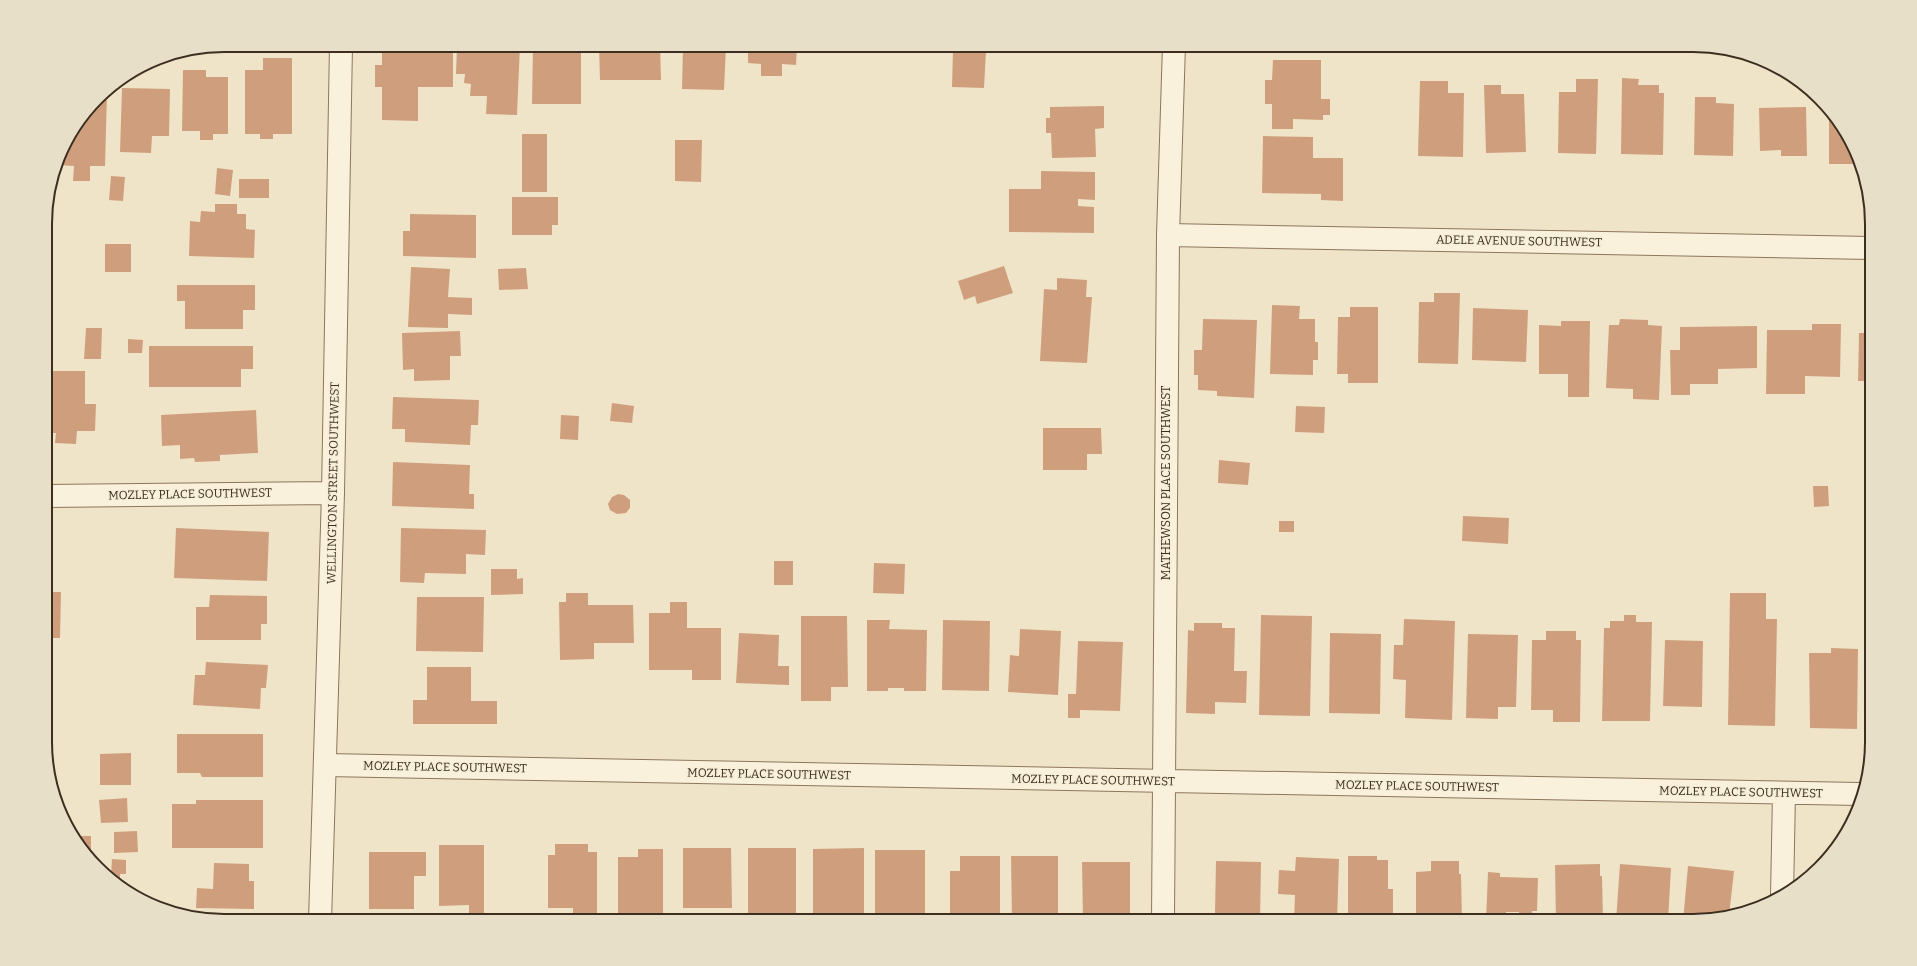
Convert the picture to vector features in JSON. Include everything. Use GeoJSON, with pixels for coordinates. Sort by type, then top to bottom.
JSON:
{"type":"FeatureCollection","features":[{"type":"Feature","properties":{"kind":"street","name":"WELLINGTON STREET SOUTHWEST"},"geometry":{"type":"LineString","coordinates":[[320,914],[326,765],[333,493],[341,52]]}},
{"type":"Feature","properties":{"kind":"street","name":"MATHEWSON PLACE SOUTHWEST"},"geometry":{"type":"LineString","coordinates":[[1163,914],[1168,234],[1174,52]]}},
{"type":"Feature","properties":{"kind":"street","name":"ADELE AVENUE SOUTHWEST"},"geometry":{"type":"LineString","coordinates":[[1168,234],[1865,248]]}},
{"type":"Feature","properties":{"kind":"street","name":"MOZLEY PLACE SOUTHWEST"},"geometry":{"type":"LineString","coordinates":[[52,496],[333,493]]}},
{"type":"Feature","properties":{"kind":"street","name":"MOZLEY PLACE SOUTHWEST"},"geometry":{"type":"LineString","coordinates":[[326,765],[1857,794]]}},
{"type":"Feature","properties":{"kind":"street"},"geometry":{"type":"LineString","coordinates":[[1782,889],[1784,793]]}},
{"type":"Feature","properties":{"kind":"building"},"geometry":{"type":"Polygon","coordinates":[[[382,52],[453,52],[453,87],[418,87],[418,121],[382,120],[382,87],[375,87],[375,65],[382,65],[382,52]]]}},
{"type":"Feature","properties":{"kind":"building"},"geometry":{"type":"Polygon","coordinates":[[[457,52],[520,52],[517,115],[486,114],[487,96],[470,96],[471,84],[464,83],[465,74],[456,74],[457,52]]]}},
{"type":"Feature","properties":{"kind":"building"},"geometry":{"type":"Polygon","coordinates":[[[533,52],[581,52],[581,104],[532,104],[533,52]]]}},
{"type":"Feature","properties":{"kind":"building"},"geometry":{"type":"Polygon","coordinates":[[[599,52],[660,52],[661,80],[600,80],[599,52]]]}},
{"type":"Feature","properties":{"kind":"building"},"geometry":{"type":"Polygon","coordinates":[[[683,52],[726,52],[724,90],[682,89],[683,52]]]}},
{"type":"Feature","properties":{"kind":"building"},"geometry":{"type":"Polygon","coordinates":[[[748,52],[797,52],[796,65],[782,64],[782,76],[761,76],[761,64],[748,63],[748,52]]]}},
{"type":"Feature","properties":{"kind":"building"},"geometry":{"type":"Polygon","coordinates":[[[953,52],[986,52],[984,88],[952,87],[953,52]]]}},
{"type":"Feature","properties":{"kind":"building"},"geometry":{"type":"Polygon","coordinates":[[[263,58],[292,58],[292,134],[273,134],[273,139],[260,139],[260,134],[245,134],[245,70],[263,70],[263,58]]]}},
{"type":"Feature","properties":{"kind":"building"},"geometry":{"type":"Polygon","coordinates":[[[1273,60],[1321,60],[1321,99],[1330,99],[1330,115],[1323,115],[1323,120],[1293,119],[1293,129],[1272,129],[1272,104],[1265,104],[1265,80],[1272,80],[1273,60]]]}},
{"type":"Feature","properties":{"kind":"building"},"geometry":{"type":"Polygon","coordinates":[[[183,70],[206,70],[206,77],[228,77],[228,134],[213,134],[213,140],[200,140],[200,131],[182,131],[183,70]]]}},
{"type":"Feature","properties":{"kind":"building"},"geometry":{"type":"Polygon","coordinates":[[[1622,78],[1639,79],[1638,85],[1659,85],[1659,93],[1664,93],[1663,155],[1621,154],[1622,78]]]}},
{"type":"Feature","properties":{"kind":"building"},"geometry":{"type":"Polygon","coordinates":[[[1576,79],[1598,79],[1596,154],[1558,153],[1559,92],[1576,92],[1576,79]]]}},
{"type":"Feature","properties":{"kind":"building"},"geometry":{"type":"Polygon","coordinates":[[[1420,81],[1448,81],[1448,93],[1464,93],[1463,157],[1418,156],[1420,81]]]}},
{"type":"Feature","properties":{"kind":"building"},"geometry":{"type":"Polygon","coordinates":[[[1484,85],[1501,85],[1501,94],[1524,94],[1526,152],[1486,153],[1484,85]]]}},
{"type":"Feature","properties":{"kind":"building"},"geometry":{"type":"Polygon","coordinates":[[[122,88],[170,89],[169,136],[152,136],[151,153],[120,152],[122,88]]]}},
{"type":"Feature","properties":{"kind":"building"},"geometry":{"type":"Polygon","coordinates":[[[1695,97],[1716,97],[1716,103],[1734,104],[1733,156],[1694,155],[1695,97]]]}},
{"type":"Feature","properties":{"kind":"building"},"geometry":{"type":"Polygon","coordinates":[[[107,98],[105,166],[90,166],[90,181],[73,181],[74,166],[62,165],[75,138],[88,119],[107,98]]]}},
{"type":"Feature","properties":{"kind":"building"},"geometry":{"type":"Polygon","coordinates":[[[1104,106],[1104,128],[1095,129],[1096,157],[1052,158],[1051,133],[1046,133],[1046,118],[1050,118],[1050,107],[1104,106]]]}},
{"type":"Feature","properties":{"kind":"building"},"geometry":{"type":"Polygon","coordinates":[[[1806,107],[1807,156],[1781,156],[1781,150],[1760,151],[1759,108],[1806,107]]]}},
{"type":"Feature","properties":{"kind":"building"},"geometry":{"type":"Polygon","coordinates":[[[1829,119],[1842,138],[1854,164],[1829,164],[1829,119]]]}},
{"type":"Feature","properties":{"kind":"building"},"geometry":{"type":"Polygon","coordinates":[[[522,134],[547,134],[547,192],[522,192],[522,134]]]}},
{"type":"Feature","properties":{"kind":"building"},"geometry":{"type":"Polygon","coordinates":[[[1263,136],[1313,137],[1313,158],[1343,158],[1343,201],[1321,200],[1321,194],[1262,193],[1263,136]]]}},
{"type":"Feature","properties":{"kind":"building"},"geometry":{"type":"Polygon","coordinates":[[[675,140],[702,140],[701,182],[675,181],[675,140]]]}},
{"type":"Feature","properties":{"kind":"building"},"geometry":{"type":"Polygon","coordinates":[[[217,168],[233,170],[230,196],[215,194],[217,168]]]}},
{"type":"Feature","properties":{"kind":"building"},"geometry":{"type":"Polygon","coordinates":[[[1041,171],[1095,172],[1095,200],[1078,199],[1078,206],[1094,207],[1094,233],[1009,232],[1009,189],[1041,189],[1041,171]]]}},
{"type":"Feature","properties":{"kind":"building"},"geometry":{"type":"Polygon","coordinates":[[[111,176],[125,177],[123,201],[109,200],[111,176]]]}},
{"type":"Feature","properties":{"kind":"building"},"geometry":{"type":"Polygon","coordinates":[[[239,179],[269,179],[269,198],[239,198],[239,179]]]}},
{"type":"Feature","properties":{"kind":"building"},"geometry":{"type":"Polygon","coordinates":[[[512,197],[558,197],[558,225],[552,225],[552,235],[512,235],[512,197]]]}},
{"type":"Feature","properties":{"kind":"building"},"geometry":{"type":"Polygon","coordinates":[[[215,204],[237,204],[237,214],[246,214],[246,229],[255,230],[254,258],[189,256],[190,221],[200,222],[201,211],[215,212],[215,204]]]}},
{"type":"Feature","properties":{"kind":"building"},"geometry":{"type":"Polygon","coordinates":[[[410,214],[476,215],[476,258],[403,256],[403,231],[410,231],[410,214]]]}},
{"type":"Feature","properties":{"kind":"building"},"geometry":{"type":"Polygon","coordinates":[[[105,244],[131,244],[131,272],[105,272],[105,244]]]}},
{"type":"Feature","properties":{"kind":"building"},"geometry":{"type":"Polygon","coordinates":[[[1004,266],[1013,293],[977,304],[975,296],[964,300],[958,281],[1004,266]]]}},
{"type":"Feature","properties":{"kind":"building"},"geometry":{"type":"Polygon","coordinates":[[[411,267],[450,269],[448,297],[472,298],[472,315],[448,314],[448,328],[408,327],[411,267]]]}},
{"type":"Feature","properties":{"kind":"building"},"geometry":{"type":"Polygon","coordinates":[[[526,268],[528,289],[499,290],[498,269],[526,268]]]}},
{"type":"Feature","properties":{"kind":"building"},"geometry":{"type":"Polygon","coordinates":[[[1057,278],[1087,280],[1086,297],[1092,297],[1087,363],[1040,361],[1044,289],[1057,290],[1057,278]]]}},
{"type":"Feature","properties":{"kind":"building"},"geometry":{"type":"Polygon","coordinates":[[[177,285],[255,285],[255,310],[243,310],[243,329],[185,329],[185,301],[177,301],[177,285]]]}},
{"type":"Feature","properties":{"kind":"building"},"geometry":{"type":"Polygon","coordinates":[[[1434,293],[1460,293],[1458,364],[1418,363],[1419,302],[1434,302],[1434,293]]]}},
{"type":"Feature","properties":{"kind":"building"},"geometry":{"type":"Polygon","coordinates":[[[1272,305],[1300,306],[1299,319],[1315,319],[1315,342],[1318,342],[1318,360],[1313,360],[1313,375],[1270,374],[1272,305]]]}},
{"type":"Feature","properties":{"kind":"building"},"geometry":{"type":"Polygon","coordinates":[[[1350,307],[1378,307],[1378,383],[1348,383],[1348,374],[1337,374],[1338,317],[1350,317],[1350,307]]]}},
{"type":"Feature","properties":{"kind":"building"},"geometry":{"type":"Polygon","coordinates":[[[1473,308],[1528,310],[1526,362],[1472,360],[1473,308]]]}},
{"type":"Feature","properties":{"kind":"building"},"geometry":{"type":"Polygon","coordinates":[[[1203,319],[1257,320],[1254,398],[1217,396],[1217,391],[1198,390],[1198,375],[1194,375],[1194,350],[1202,350],[1203,319]]]}},
{"type":"Feature","properties":{"kind":"building"},"geometry":{"type":"Polygon","coordinates":[[[1620,319],[1648,320],[1648,325],[1662,326],[1659,400],[1633,399],[1633,389],[1606,388],[1609,325],[1619,325],[1620,319]]]}},
{"type":"Feature","properties":{"kind":"building"},"geometry":{"type":"Polygon","coordinates":[[[1561,321],[1590,321],[1589,397],[1568,397],[1568,374],[1539,374],[1539,325],[1561,326],[1561,321]]]}},
{"type":"Feature","properties":{"kind":"building"},"geometry":{"type":"Polygon","coordinates":[[[1812,324],[1841,324],[1840,377],[1805,376],[1805,394],[1766,394],[1767,330],[1812,330],[1812,324]]]}},
{"type":"Feature","properties":{"kind":"building"},"geometry":{"type":"Polygon","coordinates":[[[1757,326],[1757,368],[1718,369],[1718,384],[1690,384],[1690,395],[1671,395],[1670,350],[1680,350],[1680,327],[1757,326]]]}},
{"type":"Feature","properties":{"kind":"building"},"geometry":{"type":"Polygon","coordinates":[[[86,328],[102,328],[101,359],[84,359],[86,328]]]}},
{"type":"Feature","properties":{"kind":"building"},"geometry":{"type":"Polygon","coordinates":[[[460,331],[461,356],[450,356],[450,380],[414,381],[414,369],[403,370],[402,333],[460,331]]]}},
{"type":"Feature","properties":{"kind":"building"},"geometry":{"type":"Polygon","coordinates":[[[1859,333],[1865,333],[1865,381],[1858,381],[1859,333]]]}},
{"type":"Feature","properties":{"kind":"building"},"geometry":{"type":"Polygon","coordinates":[[[128,339],[143,340],[142,353],[128,353],[128,339]]]}},
{"type":"Feature","properties":{"kind":"building"},"geometry":{"type":"Polygon","coordinates":[[[149,346],[253,346],[253,369],[241,369],[241,387],[149,387],[149,346]]]}},
{"type":"Feature","properties":{"kind":"building"},"geometry":{"type":"Polygon","coordinates":[[[52,371],[85,371],[85,404],[96,404],[95,431],[77,431],[76,444],[55,443],[56,433],[52,433],[52,371]]]}},
{"type":"Feature","properties":{"kind":"building"},"geometry":{"type":"Polygon","coordinates":[[[393,397],[479,400],[478,425],[471,425],[470,445],[405,442],[405,429],[392,429],[393,397]]]}},
{"type":"Feature","properties":{"kind":"building"},"geometry":{"type":"Polygon","coordinates":[[[612,403],[634,406],[632,423],[610,421],[612,403]]]}},
{"type":"Feature","properties":{"kind":"building"},"geometry":{"type":"Polygon","coordinates":[[[1296,406],[1325,407],[1324,433],[1295,432],[1296,406]]]}},
{"type":"Feature","properties":{"kind":"building"},"geometry":{"type":"Polygon","coordinates":[[[256,410],[258,453],[220,455],[220,461],[195,462],[194,458],[180,459],[180,445],[162,446],[161,415],[256,410]]]}},
{"type":"Feature","properties":{"kind":"building"},"geometry":{"type":"Polygon","coordinates":[[[561,415],[579,416],[578,440],[560,439],[561,415]]]}},
{"type":"Feature","properties":{"kind":"building"},"geometry":{"type":"Polygon","coordinates":[[[1043,428],[1101,428],[1102,454],[1087,454],[1087,470],[1043,470],[1043,428]]]}},
{"type":"Feature","properties":{"kind":"building"},"geometry":{"type":"Polygon","coordinates":[[[1219,460],[1250,463],[1248,485],[1218,483],[1219,460]]]}},
{"type":"Feature","properties":{"kind":"building"},"geometry":{"type":"Polygon","coordinates":[[[393,462],[470,465],[469,494],[474,494],[474,509],[392,506],[393,462]]]}},
{"type":"Feature","properties":{"kind":"building"},"geometry":{"type":"Polygon","coordinates":[[[1813,486],[1828,486],[1829,506],[1814,507],[1813,486]]]}},
{"type":"Feature","properties":{"kind":"building"},"geometry":{"type":"Polygon","coordinates":[[[618,494],[624,495],[630,500],[630,508],[626,513],[617,514],[610,510],[608,504],[612,497],[618,494]]]}},
{"type":"Feature","properties":{"kind":"building"},"geometry":{"type":"Polygon","coordinates":[[[1463,516],[1509,518],[1508,544],[1462,541],[1463,516]]]}},
{"type":"Feature","properties":{"kind":"building"},"geometry":{"type":"Polygon","coordinates":[[[1279,521],[1294,521],[1294,532],[1279,532],[1279,521]]]}},
{"type":"Feature","properties":{"kind":"building"},"geometry":{"type":"Polygon","coordinates":[[[176,528],[269,532],[267,581],[174,578],[176,528]]]}},
{"type":"Feature","properties":{"kind":"building"},"geometry":{"type":"Polygon","coordinates":[[[401,528],[486,530],[485,555],[466,554],[466,574],[425,573],[424,583],[400,582],[401,528]]]}},
{"type":"Feature","properties":{"kind":"building"},"geometry":{"type":"Polygon","coordinates":[[[774,561],[793,561],[793,585],[774,585],[774,561]]]}},
{"type":"Feature","properties":{"kind":"building"},"geometry":{"type":"Polygon","coordinates":[[[874,563],[905,564],[904,594],[873,593],[874,563]]]}},
{"type":"Feature","properties":{"kind":"building"},"geometry":{"type":"Polygon","coordinates":[[[491,569],[517,569],[517,579],[523,578],[523,594],[491,595],[491,569]]]}},
{"type":"Feature","properties":{"kind":"building"},"geometry":{"type":"Polygon","coordinates":[[[52,592],[61,592],[60,638],[52,638],[52,592]]]}},
{"type":"Feature","properties":{"kind":"building"},"geometry":{"type":"Polygon","coordinates":[[[566,593],[588,593],[588,605],[633,605],[634,643],[594,643],[594,659],[560,660],[559,602],[566,602],[566,593]]]}},
{"type":"Feature","properties":{"kind":"building"},"geometry":{"type":"Polygon","coordinates":[[[1730,593],[1766,593],[1766,619],[1777,619],[1775,726],[1728,725],[1730,593]]]}},
{"type":"Feature","properties":{"kind":"building"},"geometry":{"type":"Polygon","coordinates":[[[210,595],[267,596],[267,624],[261,624],[261,640],[196,640],[196,607],[209,607],[210,595]]]}},
{"type":"Feature","properties":{"kind":"building"},"geometry":{"type":"Polygon","coordinates":[[[417,597],[484,597],[483,652],[416,651],[417,597]]]}},
{"type":"Feature","properties":{"kind":"building"},"geometry":{"type":"Polygon","coordinates":[[[670,602],[687,602],[687,628],[721,628],[721,680],[692,680],[692,670],[649,670],[649,613],[670,613],[670,602]]]}},
{"type":"Feature","properties":{"kind":"building"},"geometry":{"type":"Polygon","coordinates":[[[1261,615],[1312,616],[1310,716],[1259,715],[1261,615]]]}},
{"type":"Feature","properties":{"kind":"building"},"geometry":{"type":"Polygon","coordinates":[[[1624,615],[1636,615],[1636,622],[1652,622],[1650,721],[1602,721],[1604,628],[1610,628],[1610,621],[1624,621],[1624,615]]]}},
{"type":"Feature","properties":{"kind":"building"},"geometry":{"type":"Polygon","coordinates":[[[801,616],[847,616],[848,687],[831,687],[831,701],[801,701],[801,616]]]}},
{"type":"Feature","properties":{"kind":"building"},"geometry":{"type":"Polygon","coordinates":[[[1404,619],[1455,621],[1452,720],[1405,718],[1406,680],[1393,679],[1394,645],[1403,645],[1404,619]]]}},
{"type":"Feature","properties":{"kind":"building"},"geometry":{"type":"Polygon","coordinates":[[[867,620],[890,620],[889,629],[927,630],[926,691],[904,691],[904,688],[888,688],[888,691],[867,691],[867,620]]]}},
{"type":"Feature","properties":{"kind":"building"},"geometry":{"type":"Polygon","coordinates":[[[943,620],[990,621],[989,691],[942,690],[943,620]]]}},
{"type":"Feature","properties":{"kind":"building"},"geometry":{"type":"Polygon","coordinates":[[[1194,623],[1222,623],[1222,628],[1235,628],[1234,671],[1247,671],[1246,703],[1215,702],[1215,714],[1186,713],[1188,630],[1194,631],[1194,623]]]}},
{"type":"Feature","properties":{"kind":"building"},"geometry":{"type":"Polygon","coordinates":[[[1020,629],[1061,631],[1058,695],[1008,692],[1010,655],[1019,656],[1020,629]]]}},
{"type":"Feature","properties":{"kind":"building"},"geometry":{"type":"Polygon","coordinates":[[[1546,631],[1576,631],[1576,640],[1581,640],[1580,722],[1553,722],[1553,710],[1531,710],[1532,640],[1546,640],[1546,631]]]}},
{"type":"Feature","properties":{"kind":"building"},"geometry":{"type":"Polygon","coordinates":[[[739,633],[779,635],[778,666],[789,666],[789,685],[736,683],[739,633]]]}},
{"type":"Feature","properties":{"kind":"building"},"geometry":{"type":"Polygon","coordinates":[[[1330,633],[1381,634],[1380,714],[1329,713],[1330,633]]]}},
{"type":"Feature","properties":{"kind":"building"},"geometry":{"type":"Polygon","coordinates":[[[1468,634],[1518,635],[1516,707],[1498,707],[1498,719],[1466,718],[1468,634]]]}},
{"type":"Feature","properties":{"kind":"building"},"geometry":{"type":"Polygon","coordinates":[[[1665,640],[1703,641],[1702,707],[1663,706],[1665,640]]]}},
{"type":"Feature","properties":{"kind":"building"},"geometry":{"type":"Polygon","coordinates":[[[1078,641],[1123,642],[1120,711],[1080,710],[1080,718],[1068,718],[1068,694],[1076,694],[1078,641]]]}},
{"type":"Feature","properties":{"kind":"building"},"geometry":{"type":"Polygon","coordinates":[[[1831,648],[1858,649],[1857,729],[1810,728],[1809,653],[1831,653],[1831,648]]]}},
{"type":"Feature","properties":{"kind":"building"},"geometry":{"type":"Polygon","coordinates":[[[206,662],[268,665],[266,688],[261,688],[260,709],[193,705],[195,675],[205,675],[206,662]]]}},
{"type":"Feature","properties":{"kind":"building"},"geometry":{"type":"Polygon","coordinates":[[[427,667],[471,667],[471,701],[497,701],[497,724],[413,724],[413,700],[427,700],[427,667]]]}},
{"type":"Feature","properties":{"kind":"building"},"geometry":{"type":"Polygon","coordinates":[[[177,734],[263,734],[263,777],[202,777],[200,773],[177,773],[177,734]]]}},
{"type":"Feature","properties":{"kind":"building"},"geometry":{"type":"Polygon","coordinates":[[[131,753],[131,785],[100,785],[100,754],[131,753]]]}},
{"type":"Feature","properties":{"kind":"building"},"geometry":{"type":"Polygon","coordinates":[[[127,798],[128,822],[101,823],[99,800],[127,798]]]}},
{"type":"Feature","properties":{"kind":"building"},"geometry":{"type":"Polygon","coordinates":[[[196,800],[263,800],[263,848],[172,848],[172,804],[196,804],[196,800]]]}},
{"type":"Feature","properties":{"kind":"building"},"geometry":{"type":"Polygon","coordinates":[[[137,831],[138,852],[114,853],[114,832],[137,831]]]}},
{"type":"Feature","properties":{"kind":"building"},"geometry":{"type":"Polygon","coordinates":[[[80,836],[91,836],[91,850],[80,836]]]}},
{"type":"Feature","properties":{"kind":"building"},"geometry":{"type":"Polygon","coordinates":[[[555,844],[588,844],[588,852],[597,852],[597,914],[573,914],[573,908],[548,908],[548,855],[555,855],[555,844]]]}},
{"type":"Feature","properties":{"kind":"building"},"geometry":{"type":"Polygon","coordinates":[[[439,845],[484,845],[484,914],[469,914],[469,905],[439,906],[439,845]]]}},
{"type":"Feature","properties":{"kind":"building"},"geometry":{"type":"Polygon","coordinates":[[[683,848],[731,848],[732,908],[683,908],[683,848]]]}},
{"type":"Feature","properties":{"kind":"building"},"geometry":{"type":"Polygon","coordinates":[[[748,848],[796,848],[796,914],[748,914],[748,848]]]}},
{"type":"Feature","properties":{"kind":"building"},"geometry":{"type":"Polygon","coordinates":[[[864,848],[864,914],[813,914],[813,849],[864,848]]]}},
{"type":"Feature","properties":{"kind":"building"},"geometry":{"type":"Polygon","coordinates":[[[638,849],[663,849],[663,914],[618,914],[618,857],[638,857],[638,849]]]}},
{"type":"Feature","properties":{"kind":"building"},"geometry":{"type":"Polygon","coordinates":[[[875,850],[925,850],[925,914],[875,914],[875,850]]]}},
{"type":"Feature","properties":{"kind":"building"},"geometry":{"type":"Polygon","coordinates":[[[369,852],[426,852],[426,876],[414,876],[414,909],[369,909],[369,852]]]}},
{"type":"Feature","properties":{"kind":"building"},"geometry":{"type":"Polygon","coordinates":[[[960,856],[1000,856],[1000,914],[950,914],[950,871],[960,871],[960,856]]]}},
{"type":"Feature","properties":{"kind":"building"},"geometry":{"type":"Polygon","coordinates":[[[1011,856],[1058,856],[1058,914],[1012,914],[1011,856]]]}},
{"type":"Feature","properties":{"kind":"building"},"geometry":{"type":"Polygon","coordinates":[[[1348,856],[1377,856],[1377,860],[1388,860],[1388,889],[1393,889],[1393,913],[1348,914],[1348,856]]]}},
{"type":"Feature","properties":{"kind":"building"},"geometry":{"type":"Polygon","coordinates":[[[1296,857],[1339,859],[1337,914],[1294,914],[1295,895],[1278,894],[1279,870],[1295,871],[1296,857]]]}},
{"type":"Feature","properties":{"kind":"building"},"geometry":{"type":"Polygon","coordinates":[[[112,859],[126,860],[126,874],[120,874],[120,879],[111,871],[112,859]]]}},
{"type":"Feature","properties":{"kind":"building"},"geometry":{"type":"Polygon","coordinates":[[[1216,861],[1261,862],[1260,914],[1215,913],[1216,861]]]}},
{"type":"Feature","properties":{"kind":"building"},"geometry":{"type":"Polygon","coordinates":[[[1431,861],[1459,861],[1459,874],[1461,874],[1462,914],[1416,914],[1416,872],[1431,871],[1431,861]]]}},
{"type":"Feature","properties":{"kind":"building"},"geometry":{"type":"Polygon","coordinates":[[[1082,862],[1130,862],[1130,914],[1083,914],[1082,862]]]}},
{"type":"Feature","properties":{"kind":"building"},"geometry":{"type":"Polygon","coordinates":[[[214,863],[249,864],[249,881],[254,881],[254,909],[196,908],[197,888],[213,889],[214,863]]]}},
{"type":"Feature","properties":{"kind":"building"},"geometry":{"type":"Polygon","coordinates":[[[1600,864],[1600,876],[1602,876],[1603,914],[1556,914],[1555,865],[1600,864]]]}},
{"type":"Feature","properties":{"kind":"building"},"geometry":{"type":"Polygon","coordinates":[[[1620,864],[1671,868],[1668,914],[1616,914],[1620,864]]]}},
{"type":"Feature","properties":{"kind":"building"},"geometry":{"type":"Polygon","coordinates":[[[1688,866],[1734,871],[1730,910],[1704,914],[1684,914],[1688,866]]]}},
{"type":"Feature","properties":{"kind":"building"},"geometry":{"type":"Polygon","coordinates":[[[1488,872],[1500,873],[1500,877],[1538,878],[1537,911],[1532,911],[1532,914],[1506,912],[1506,914],[1486,914],[1488,872]]]}}]}
